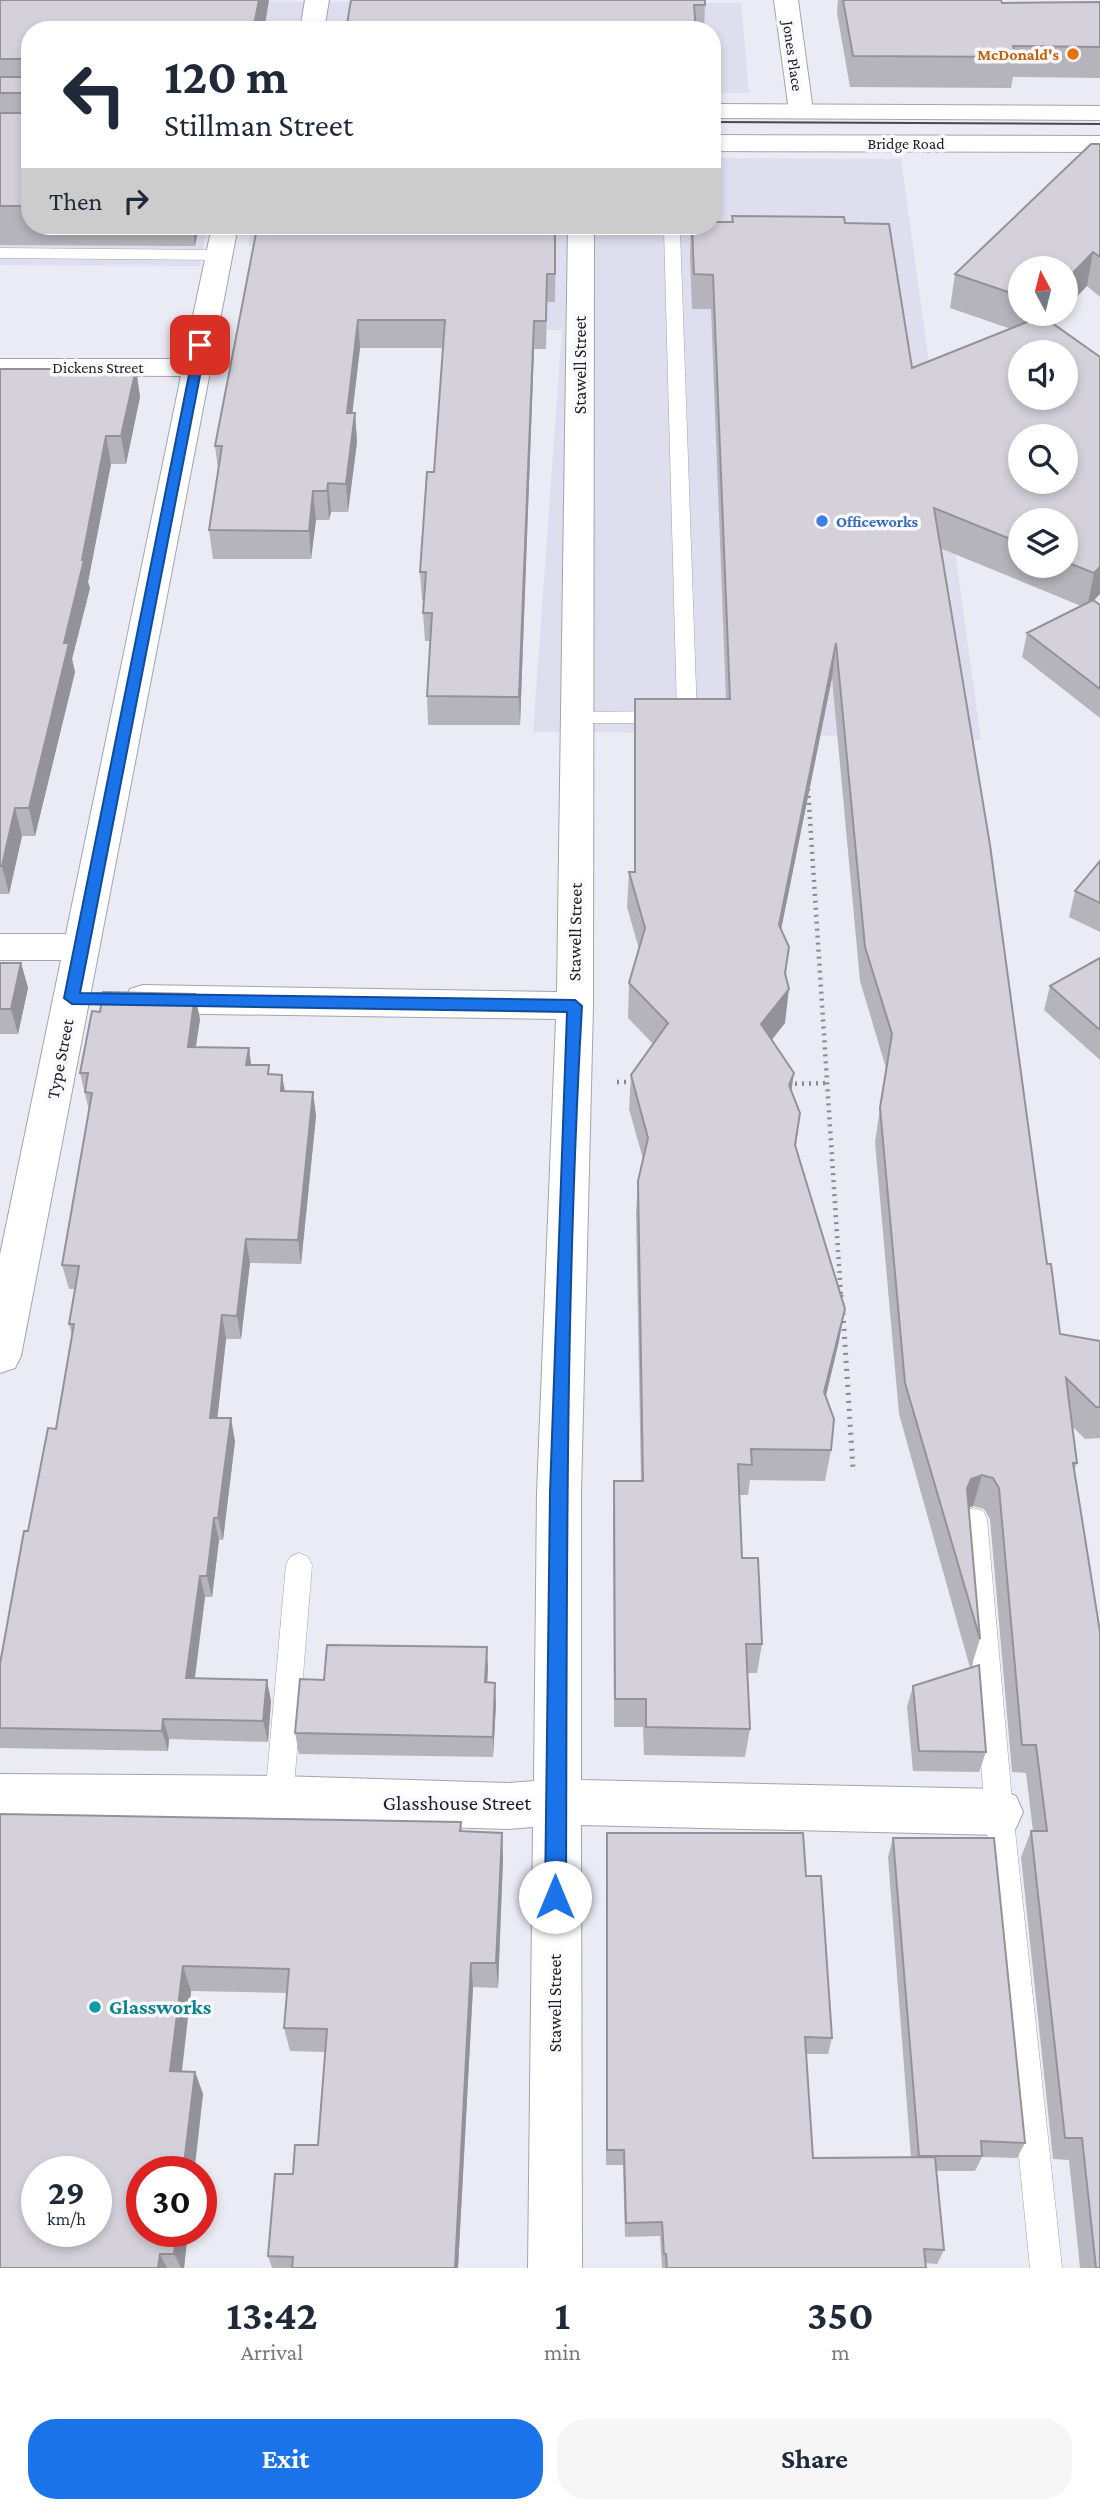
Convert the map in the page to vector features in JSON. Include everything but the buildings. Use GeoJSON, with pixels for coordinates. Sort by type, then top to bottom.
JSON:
{"type":"FeatureCollection","features":[{"type":"Feature","properties":{"kind":"street"},"geometry":{"type":"LineString","coordinates":[[314,21],[317,0]]}},
{"type":"Feature","properties":{"kind":"street","name":"Jones Place"},"geometry":{"type":"LineString","coordinates":[[786,0],[804,143]]}},
{"type":"Feature","properties":{"kind":"street","name":"Bridge Road"},"geometry":{"type":"LineString","coordinates":[[721,111],[1100,113]]}},
{"type":"Feature","properties":{"kind":"street"},"geometry":{"type":"LineString","coordinates":[[1030,112],[1039,144]]}},
{"type":"Feature","properties":{"kind":"street","name":"Bridge Road"},"geometry":{"type":"LineString","coordinates":[[721,143],[1100,144]]}},
{"type":"Feature","properties":{"kind":"street","name":"Stawell Street"},"geometry":{"type":"LineString","coordinates":[[555,2268],[559,1493],[570,1081],[575,1006],[581,235]]}},
{"type":"Feature","properties":{"kind":"street","name":"Type Street"},"geometry":{"type":"LineString","coordinates":[[0,1356],[96,999],[82,947],[222,240]]}},
{"type":"Feature","properties":{"kind":"street","name":"Dickens Street"},"geometry":{"type":"LineString","coordinates":[[0,367],[196,368]]}},
{"type":"Feature","properties":{"kind":"street"},"geometry":{"type":"LineString","coordinates":[[0,947],[82,947]]}},
{"type":"Feature","properties":{"kind":"street"},"geometry":{"type":"LineString","coordinates":[[96,999],[575,1006]]}},
{"type":"Feature","properties":{"kind":"street","name":"Glasshouse Street"},"geometry":{"type":"LineString","coordinates":[[0,1797],[279,1799],[508,1806],[556,1802],[999,1812]]}},
{"type":"Feature","properties":{"kind":"lane"},"geometry":{"type":"LineString","coordinates":[[577,717],[688,718],[672,235]]}},
{"type":"Feature","properties":{"kind":"lane"},"geometry":{"type":"LineString","coordinates":[[0,253],[222,240]]}},
{"type":"Feature","properties":{"kind":"lane"},"geometry":{"type":"LineString","coordinates":[[974,1519],[999,1812],[1046,2268]]}},
{"type":"Feature","properties":{"kind":"lane"},"geometry":{"type":"LineString","coordinates":[[279,1799],[299,1565]]}},
{"type":"Feature","properties":{"kind":"path"},"geometry":{"type":"LineString","coordinates":[[807,784],[853,1469]]}},
{"type":"Feature","properties":{"kind":"path"},"geometry":{"type":"LineString","coordinates":[[570,1081],[643,1083]]}},
{"type":"Feature","properties":{"kind":"path"},"geometry":{"type":"LineString","coordinates":[[775,1084],[828,1083]]}},
{"type":"Feature","properties":{"kind":"shaded area"},"geometry":{"type":"Polygon","coordinates":[[[76,1],[741,3],[749,93],[721,93],[721,21],[44,21],[76,1]]]}},
{"type":"Feature","properties":{"kind":"shaded area"},"geometry":{"type":"Polygon","coordinates":[[[0,151],[21,204],[21,235],[205,235],[200,266],[0,265],[0,151]]]}},
{"type":"Feature","properties":{"kind":"shaded area"},"geometry":{"type":"Polygon","coordinates":[[[721,158],[901,159],[981,740],[727,733],[533,732],[562,330],[374,329],[381,248],[248,246],[250,235],[721,235],[721,158]]]}},
{"type":"Feature","properties":{"kind":"tram line"},"geometry":{"type":"LineString","coordinates":[[721,122],[1100,124]]}},
{"type":"Feature","properties":{"kind":"place","name":"McDonald's"},"geometry":{"type":"Point","coordinates":[1073,54]}},
{"type":"Feature","properties":{"kind":"place","name":"Officeworks"},"geometry":{"type":"Point","coordinates":[822,521]}},
{"type":"Feature","properties":{"kind":"place","name":"Glassworks"},"geometry":{"type":"Point","coordinates":[95,2007]}},
{"type":"Feature","properties":{"kind":"route"},"geometry":{"type":"LineString","coordinates":[[200,345],[72,998],[575,1006],[570,1081],[559,1493],[555,1897]]}}]}
